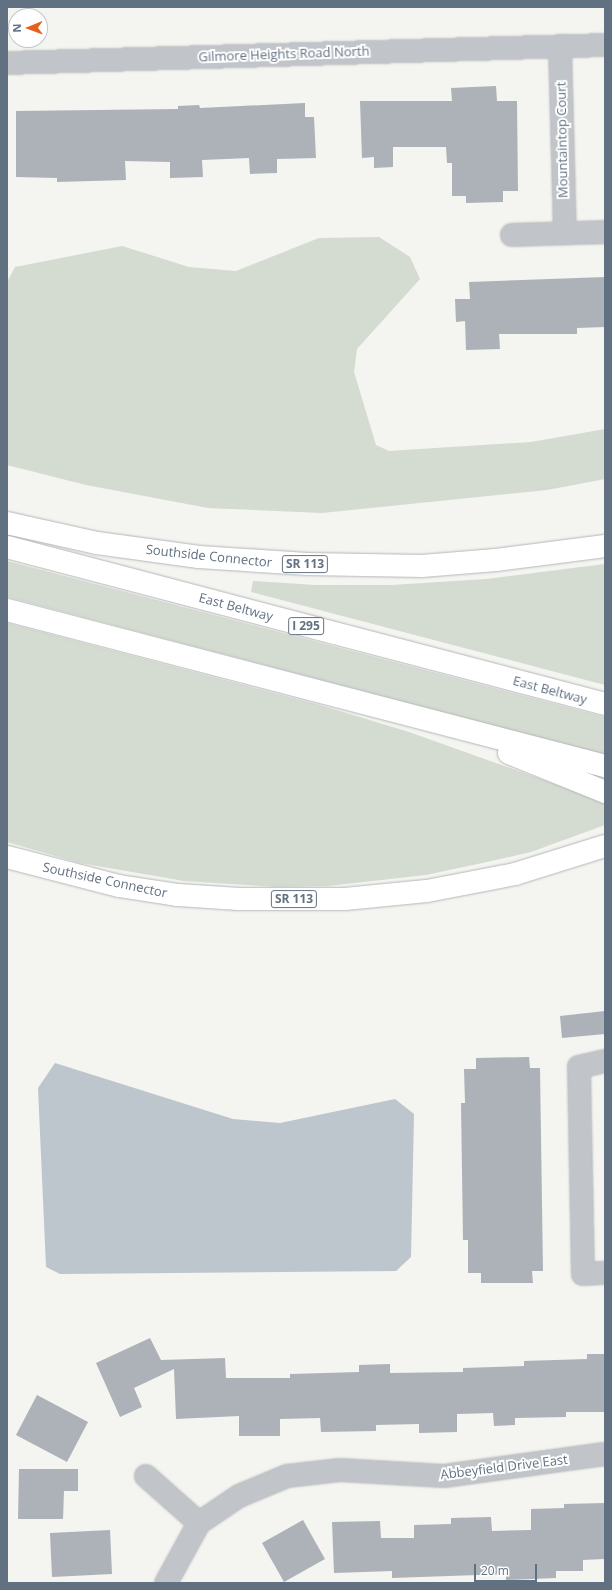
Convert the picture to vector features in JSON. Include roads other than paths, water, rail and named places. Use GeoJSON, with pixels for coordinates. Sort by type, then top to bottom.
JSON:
{"type":"FeatureCollection","features":[{"type":"Feature","properties":{"kind":"highway","name":"Southside Connector"},"geometry":{"type":"LineString","coordinates":[[7,523],[97,543],[198,557],[307,564],[422,566],[496,560],[605,546]]}},
{"type":"Feature","properties":{"kind":"highway","name":"East Beltway"},"geometry":{"type":"LineString","coordinates":[[7,547],[605,704]]}},
{"type":"Feature","properties":{"kind":"highway"},"geometry":{"type":"LineString","coordinates":[[7,610],[605,766]]}},
{"type":"Feature","properties":{"kind":"highway"},"geometry":{"type":"LineString","coordinates":[[418,717],[605,792]]}},
{"type":"Feature","properties":{"kind":"highway","name":"Southside Connector"},"geometry":{"type":"LineString","coordinates":[[7,857],[119,886],[178,895],[239,899],[345,899],[435,890],[515,874],[605,846]]}},
{"type":"Feature","properties":{"kind":"street","name":"Gilmore Heights Road North"},"geometry":{"type":"LineString","coordinates":[[7,63],[605,45]]}},
{"type":"Feature","properties":{"kind":"street","name":"Mountaintop Court"},"geometry":{"type":"LineString","coordinates":[[560,46],[565,233]]}},
{"type":"Feature","properties":{"kind":"street"},"geometry":{"type":"LineString","coordinates":[[512,235],[605,232]]}},
{"type":"Feature","properties":{"kind":"street"},"geometry":{"type":"LineString","coordinates":[[605,1061],[579,1067],[583,1274],[605,1273]]}},
{"type":"Feature","properties":{"kind":"street","name":"Abbeyfield Drive East"},"geometry":{"type":"LineString","coordinates":[[199,1523],[239,1496],[287,1476],[340,1470],[444,1476],[605,1454]]}},
{"type":"Feature","properties":{"kind":"street"},"geometry":{"type":"LineString","coordinates":[[146,1476],[199,1523],[166,1583]]}}]}
